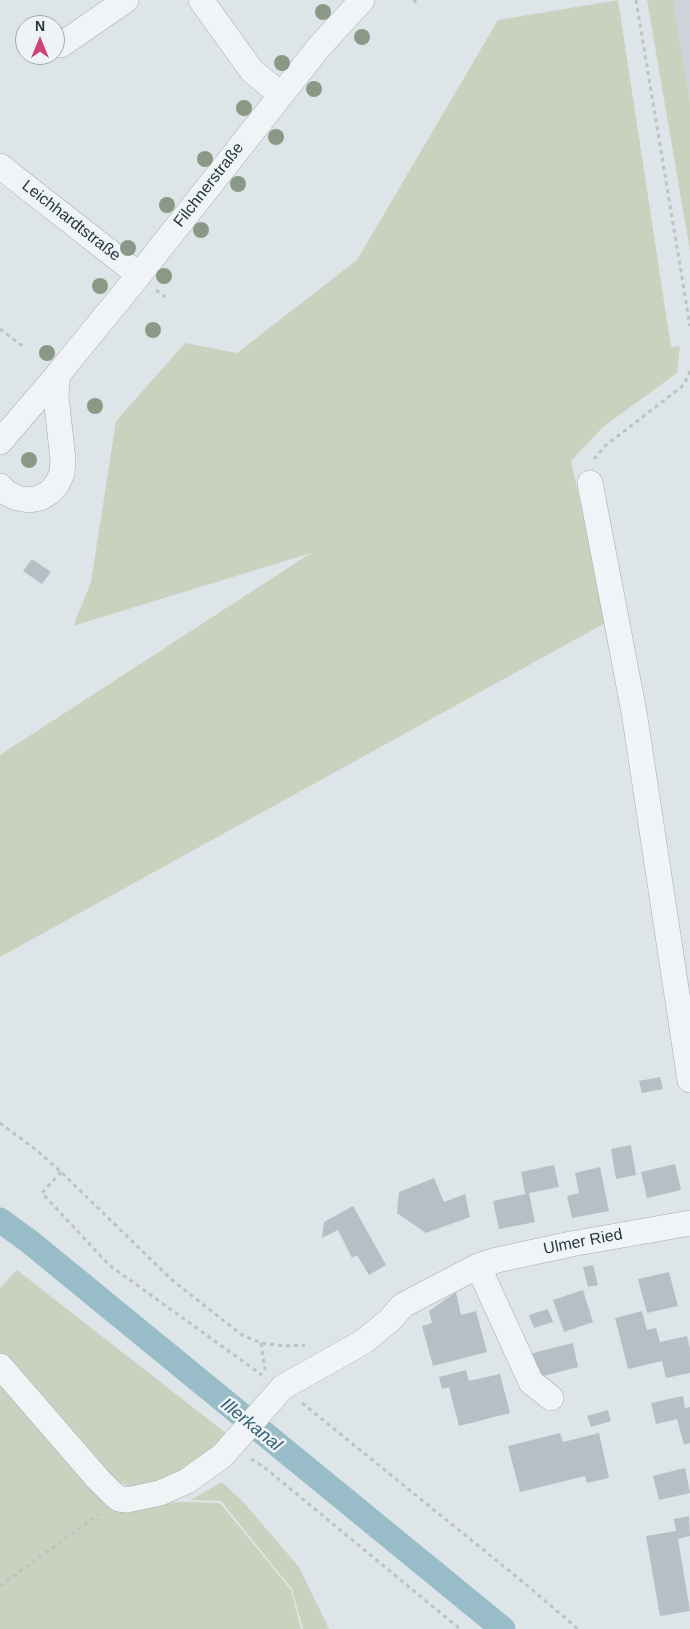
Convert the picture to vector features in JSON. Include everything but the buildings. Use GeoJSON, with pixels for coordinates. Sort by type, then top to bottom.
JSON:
{"type":"FeatureCollection","features":[{"type":"Feature","properties":{"kind":"street"},"geometry":{"type":"LineString","coordinates":[[65,43],[126,0]]}},
{"type":"Feature","properties":{"kind":"street"},"geometry":{"type":"LineString","coordinates":[[201,0],[252,71],[280,94]]}},
{"type":"Feature","properties":{"kind":"street","name":"Filchnerstraße"},"geometry":{"type":"LineString","coordinates":[[0,442],[139,275],[280,94],[333,30],[362,0]]}},
{"type":"Feature","properties":{"kind":"street","name":"Leichhardtstraße"},"geometry":{"type":"LineString","coordinates":[[1,169],[139,275]]}},
{"type":"Feature","properties":{"kind":"street"},"geometry":{"type":"LineString","coordinates":[[0,486],[7,493],[17,498],[29,500],[40,498],[50,492],[57,484],[62,473],[63,460],[56,396],[59,373]]}},
{"type":"Feature","properties":{"kind":"street"},"geometry":{"type":"LineString","coordinates":[[590,484],[634,712],[690,1080]]}},
{"type":"Feature","properties":{"kind":"street","name":"Ulmer Ried"},"geometry":{"type":"LineString","coordinates":[[119,1499],[127,1500],[160,1493],[187,1481],[222,1456],[275,1384],[319,1366],[363,1342],[390,1320],[402,1306],[478,1266],[571,1244],[690,1223]]}},
{"type":"Feature","properties":{"kind":"street"},"geometry":{"type":"LineString","coordinates":[[478,1266],[531,1382],[551,1398]]}},
{"type":"Feature","properties":{"kind":"street"},"geometry":{"type":"LineString","coordinates":[[0,1366],[98,1479],[119,1499]]}},
{"type":"Feature","properties":{"kind":"path"},"geometry":{"type":"LineString","coordinates":[[636,0],[690,326]]}},
{"type":"Feature","properties":{"kind":"path"},"geometry":{"type":"LineString","coordinates":[[0,329],[25,348]]}},
{"type":"Feature","properties":{"kind":"path"},"geometry":{"type":"LineString","coordinates":[[590,484],[589,473],[591,465],[599,452],[679,389],[690,371]]}},
{"type":"Feature","properties":{"kind":"path"},"geometry":{"type":"LineString","coordinates":[[0,1123],[35,1149],[61,1172],[172,1280],[242,1335],[260,1343],[284,1346],[307,1344]]}},
{"type":"Feature","properties":{"kind":"path"},"geometry":{"type":"LineString","coordinates":[[61,1172],[42,1193],[109,1265],[275,1384],[523,1582],[578,1629]]}},
{"type":"Feature","properties":{"kind":"path"},"geometry":{"type":"LineString","coordinates":[[260,1343],[275,1384]]}},
{"type":"Feature","properties":{"kind":"path"},"geometry":{"type":"LineString","coordinates":[[231,1446],[264,1467],[460,1629]]}},
{"type":"Feature","properties":{"kind":"path"},"geometry":{"type":"LineString","coordinates":[[0,1586],[119,1499]]}},
{"type":"Feature","properties":{"kind":"shaded area"},"geometry":{"type":"Polygon","coordinates":[[[673,0],[690,0],[690,101],[673,0]]]}},
{"type":"Feature","properties":{"kind":"green space"},"geometry":{"type":"Polygon","coordinates":[[[618,0],[671,347],[680,346],[677,373],[603,427],[571,461],[607,622],[0,957],[0,755],[311,553],[73,626],[91,582],[116,421],[185,343],[237,353],[357,260],[498,20],[618,0]]]}},
{"type":"Feature","properties":{"kind":"green space"},"geometry":{"type":"Polygon","coordinates":[[[647,0],[673,0],[690,101],[690,251],[647,0]]]}},
{"type":"Feature","properties":{"kind":"green space"},"geometry":{"type":"Polygon","coordinates":[[[17,1270],[231,1437],[201,1464],[147,1489],[128,1486],[109,1477],[0,1352],[0,1288],[17,1270]]]}},
{"type":"Feature","properties":{"kind":"green space"},"geometry":{"type":"Polygon","coordinates":[[[0,1375],[116,1504],[220,1503],[291,1590],[301,1629],[0,1629],[0,1375]]]}},
{"type":"Feature","properties":{"kind":"green space"},"geometry":{"type":"Polygon","coordinates":[[[222,1482],[245,1504],[299,1567],[329,1629],[303,1629],[292,1589],[221,1501],[191,1500],[222,1482]]]}},
{"type":"Feature","properties":{"kind":"waterway","name":"Illerkanal"},"geometry":{"type":"LineString","coordinates":[[0,1220],[30,1242],[503,1629]]}}]}
